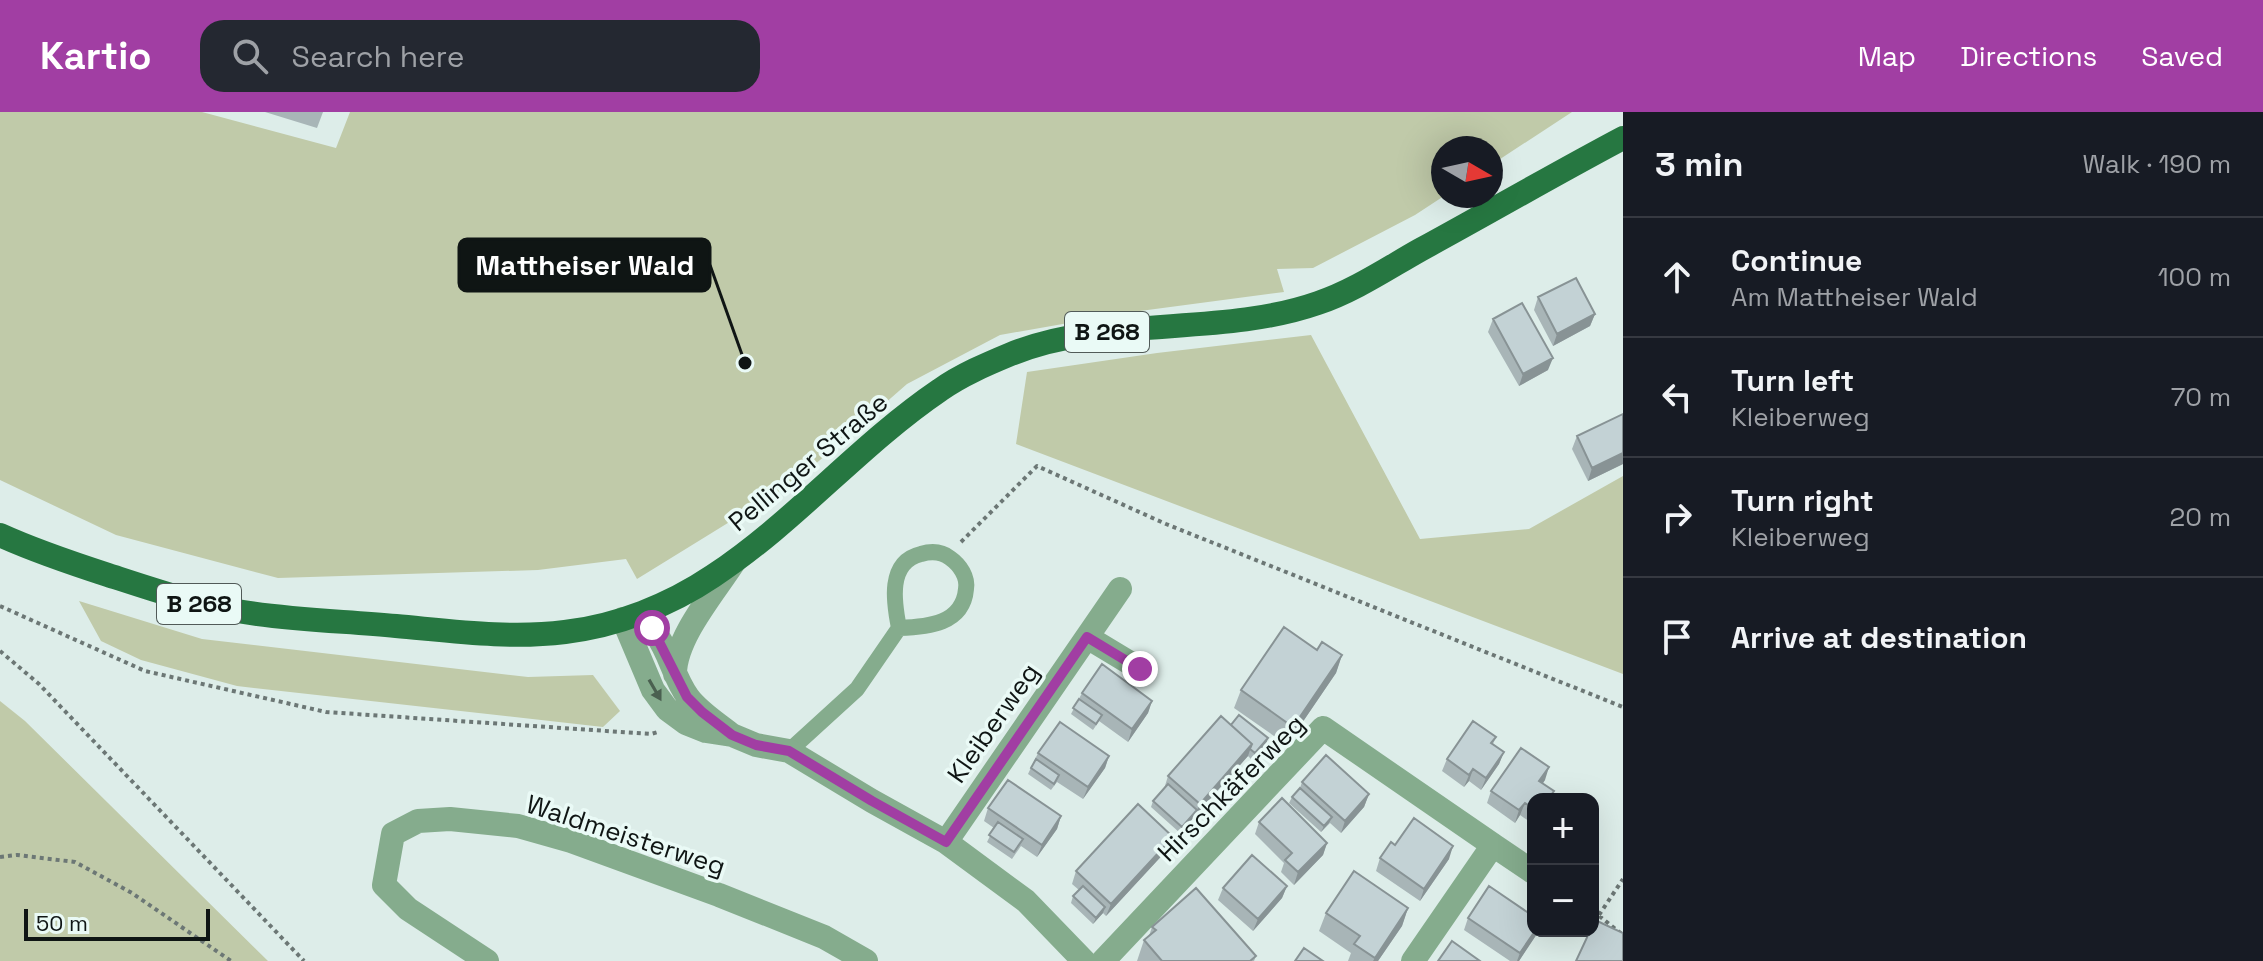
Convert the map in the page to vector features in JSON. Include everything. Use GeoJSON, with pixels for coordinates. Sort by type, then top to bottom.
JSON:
{"type":"FeatureCollection","features":[{"type":"Feature","properties":{"kind":"main road","name":"Pellinger Straße"},"geometry":{"type":"LineString","coordinates":[[0,535],[33,550],[191,602],[243,612],[500,635],[566,632],[623,619],[688,592],[735,561],[912,411],[943,387],[980,368],[1049,342],[1110,332],[1237,319],[1319,303],[1380,273],[1623,138]]}},
{"type":"Feature","properties":{"kind":"street"},"geometry":{"type":"LineString","coordinates":[[675,674],[676,654],[684,636],[735,561]]}},
{"type":"Feature","properties":{"kind":"street","name":"Kleiberweg"},"geometry":{"type":"LineString","coordinates":[[946,842],[1120,589]]}},
{"type":"Feature","properties":{"kind":"street"},"geometry":{"type":"LineString","coordinates":[[732,735],[687,697],[655,631],[636,619],[623,619],[653,690],[667,709],[686,723],[706,731],[789,751],[946,842],[1026,901],[1084,961]]}},
{"type":"Feature","properties":{"kind":"street"},"geometry":{"type":"LineString","coordinates":[[1087,637],[1140,669]]}},
{"type":"Feature","properties":{"kind":"street","name":"Hirschkäferweg"},"geometry":{"type":"LineString","coordinates":[[1103,961],[1323,728],[1527,868]]}},
{"type":"Feature","properties":{"kind":"street","name":"Waldmeisterweg"},"geometry":{"type":"LineString","coordinates":[[487,961],[408,909],[384,885],[393,834],[418,821],[450,819],[518,826],[571,841],[719,895],[824,937],[866,961]]}},
{"type":"Feature","properties":{"kind":"street"},"geometry":{"type":"LineString","coordinates":[[1413,961],[1493,845]]}},
{"type":"Feature","properties":{"kind":"lane"},"geometry":{"type":"LineString","coordinates":[[789,751],[857,689],[899,628],[894,602],[895,583],[901,567],[914,555],[931,551],[948,556],[961,567],[967,583],[965,601],[955,615],[939,623],[899,628]]}},
{"type":"Feature","properties":{"kind":"path"},"geometry":{"type":"LineString","coordinates":[[948,556],[1037,466],[1166,524],[1623,707]]}},
{"type":"Feature","properties":{"kind":"path"},"geometry":{"type":"LineString","coordinates":[[0,606],[145,671],[326,712],[651,734],[686,723]]}},
{"type":"Feature","properties":{"kind":"path"},"geometry":{"type":"LineString","coordinates":[[0,651],[39,684],[304,961]]}},
{"type":"Feature","properties":{"kind":"path"},"geometry":{"type":"LineString","coordinates":[[0,857],[17,855],[75,862],[132,893],[231,961]]}},
{"type":"Feature","properties":{"kind":"path"},"geometry":{"type":"LineString","coordinates":[[1623,879],[1599,915],[1623,935]]}},
{"type":"Feature","properties":{"kind":"green space"},"geometry":{"type":"Polygon","coordinates":[[[0,112],[202,112],[336,148],[350,112],[1572,112],[1503,157],[1503,136],[1431,136],[1431,205],[1313,268],[1277,269],[1284,292],[1125,313],[1000,335],[907,384],[796,481],[637,579],[626,559],[538,570],[278,578],[116,535],[0,480],[0,112]]]}},
{"type":"Feature","properties":{"kind":"green space"},"geometry":{"type":"Polygon","coordinates":[[[1311,335],[1420,539],[1529,529],[1623,476],[1623,674],[1016,444],[1027,372],[1311,335]]]}},
{"type":"Feature","properties":{"kind":"green space"},"geometry":{"type":"Polygon","coordinates":[[[79,601],[202,639],[528,677],[593,675],[620,711],[603,727],[237,686],[141,660],[101,641],[79,601]]]}},
{"type":"Feature","properties":{"kind":"green space"},"geometry":{"type":"Polygon","coordinates":[[[0,701],[25,721],[268,961],[0,961],[0,701]]]}},
{"type":"Feature","properties":{"kind":"building"},"geometry":{"type":"Polygon","coordinates":[[[1576,278],[1595,314],[1557,334],[1538,297],[1576,278]]]}},
{"type":"Feature","properties":{"kind":"building"},"geometry":{"type":"Polygon","coordinates":[[[1522,303],[1553,358],[1523,374],[1493,319],[1522,303]]]}},
{"type":"Feature","properties":{"kind":"building"},"geometry":{"type":"Polygon","coordinates":[[[1623,414],[1623,453],[1592,468],[1577,436],[1623,414]]]}},
{"type":"Feature","properties":{"kind":"building"},"geometry":{"type":"Polygon","coordinates":[[[1284,627],[1317,650],[1322,642],[1342,655],[1293,727],[1241,690],[1284,627]]]}},
{"type":"Feature","properties":{"kind":"building"},"geometry":{"type":"Polygon","coordinates":[[[1102,664],[1152,701],[1132,729],[1082,693],[1102,664]]]}},
{"type":"Feature","properties":{"kind":"building"},"geometry":{"type":"Polygon","coordinates":[[[1079,699],[1102,715],[1096,724],[1073,708],[1079,699]]]}},
{"type":"Feature","properties":{"kind":"building"},"geometry":{"type":"Polygon","coordinates":[[[1239,715],[1268,738],[1255,753],[1250,749],[1252,744],[1231,725],[1239,715]]]}},
{"type":"Feature","properties":{"kind":"building"},"geometry":{"type":"Polygon","coordinates":[[[1221,716],[1252,744],[1200,804],[1168,776],[1221,716]]]}},
{"type":"Feature","properties":{"kind":"building"},"geometry":{"type":"Polygon","coordinates":[[[1473,721],[1496,737],[1491,743],[1504,752],[1486,778],[1473,769],[1469,775],[1447,759],[1473,721]]]}},
{"type":"Feature","properties":{"kind":"building"},"geometry":{"type":"Polygon","coordinates":[[[1060,722],[1109,756],[1088,787],[1038,753],[1060,722]]]}},
{"type":"Feature","properties":{"kind":"building"},"geometry":{"type":"Polygon","coordinates":[[[1521,748],[1549,767],[1539,781],[1554,791],[1527,793],[1527,804],[1519,810],[1491,791],[1521,748]]]}},
{"type":"Feature","properties":{"kind":"building"},"geometry":{"type":"Polygon","coordinates":[[[1326,755],[1369,794],[1345,821],[1302,782],[1326,755]]]}},
{"type":"Feature","properties":{"kind":"building"},"geometry":{"type":"Polygon","coordinates":[[[1036,759],[1059,775],[1054,784],[1031,768],[1036,759]]]}},
{"type":"Feature","properties":{"kind":"building"},"geometry":{"type":"Polygon","coordinates":[[[1008,780],[1061,816],[1042,845],[988,808],[1008,780]]]}},
{"type":"Feature","properties":{"kind":"building"},"geometry":{"type":"Polygon","coordinates":[[[1168,784],[1197,810],[1182,827],[1153,801],[1168,784]]]}},
{"type":"Feature","properties":{"kind":"building"},"geometry":{"type":"Polygon","coordinates":[[[1300,788],[1332,817],[1324,826],[1292,797],[1300,788]]]}},
{"type":"Feature","properties":{"kind":"building"},"geometry":{"type":"Polygon","coordinates":[[[1282,798],[1327,843],[1298,872],[1285,860],[1292,853],[1259,822],[1282,798]]]}},
{"type":"Feature","properties":{"kind":"building"},"geometry":{"type":"Polygon","coordinates":[[[1138,804],[1173,837],[1111,904],[1076,871],[1138,804]]]}},
{"type":"Feature","properties":{"kind":"building"},"geometry":{"type":"Polygon","coordinates":[[[1414,818],[1453,846],[1424,889],[1380,858],[1391,842],[1395,845],[1414,818]]]}},
{"type":"Feature","properties":{"kind":"building"},"geometry":{"type":"Polygon","coordinates":[[[998,822],[1023,839],[1014,852],[989,835],[998,822]]]}},
{"type":"Feature","properties":{"kind":"building"},"geometry":{"type":"Polygon","coordinates":[[[1252,855],[1287,886],[1258,919],[1223,888],[1252,855]]]}},
{"type":"Feature","properties":{"kind":"building"},"geometry":{"type":"Polygon","coordinates":[[[1354,871],[1408,908],[1375,958],[1354,944],[1360,936],[1326,913],[1354,871]]]}},
{"type":"Feature","properties":{"kind":"building"},"geometry":{"type":"Polygon","coordinates":[[[1083,886],[1105,907],[1096,918],[1073,896],[1083,886]]]}},
{"type":"Feature","properties":{"kind":"building"},"geometry":{"type":"Polygon","coordinates":[[[1489,886],[1527,912],[1527,937],[1531,937],[1520,953],[1468,918],[1489,886]]]}},
{"type":"Feature","properties":{"kind":"building"},"geometry":{"type":"Polygon","coordinates":[[[1196,888],[1256,956],[1250,961],[1162,961],[1144,940],[1156,930],[1152,927],[1196,888]]]}},
{"type":"Feature","properties":{"kind":"building"},"geometry":{"type":"Polygon","coordinates":[[[1599,922],[1623,933],[1623,961],[1576,961],[1587,937],[1599,937],[1599,922]]]}},
{"type":"Feature","properties":{"kind":"building"},"geometry":{"type":"Polygon","coordinates":[[[1452,941],[1480,961],[1438,961],[1452,941]]]}},
{"type":"Feature","properties":{"kind":"building"},"geometry":{"type":"Polygon","coordinates":[[[1304,948],[1323,961],[1295,961],[1304,948]]]}},
{"type":"Feature","properties":{"kind":"place","name":"Mattheiser Wald"},"geometry":{"type":"Point","coordinates":[745,363]}},
{"type":"Feature","properties":{"kind":"route"},"geometry":{"type":"LineString","coordinates":[[652,628],[687,697],[732,735],[756,745],[789,751],[946,842],[1087,637],[1140,669]]}}]}
